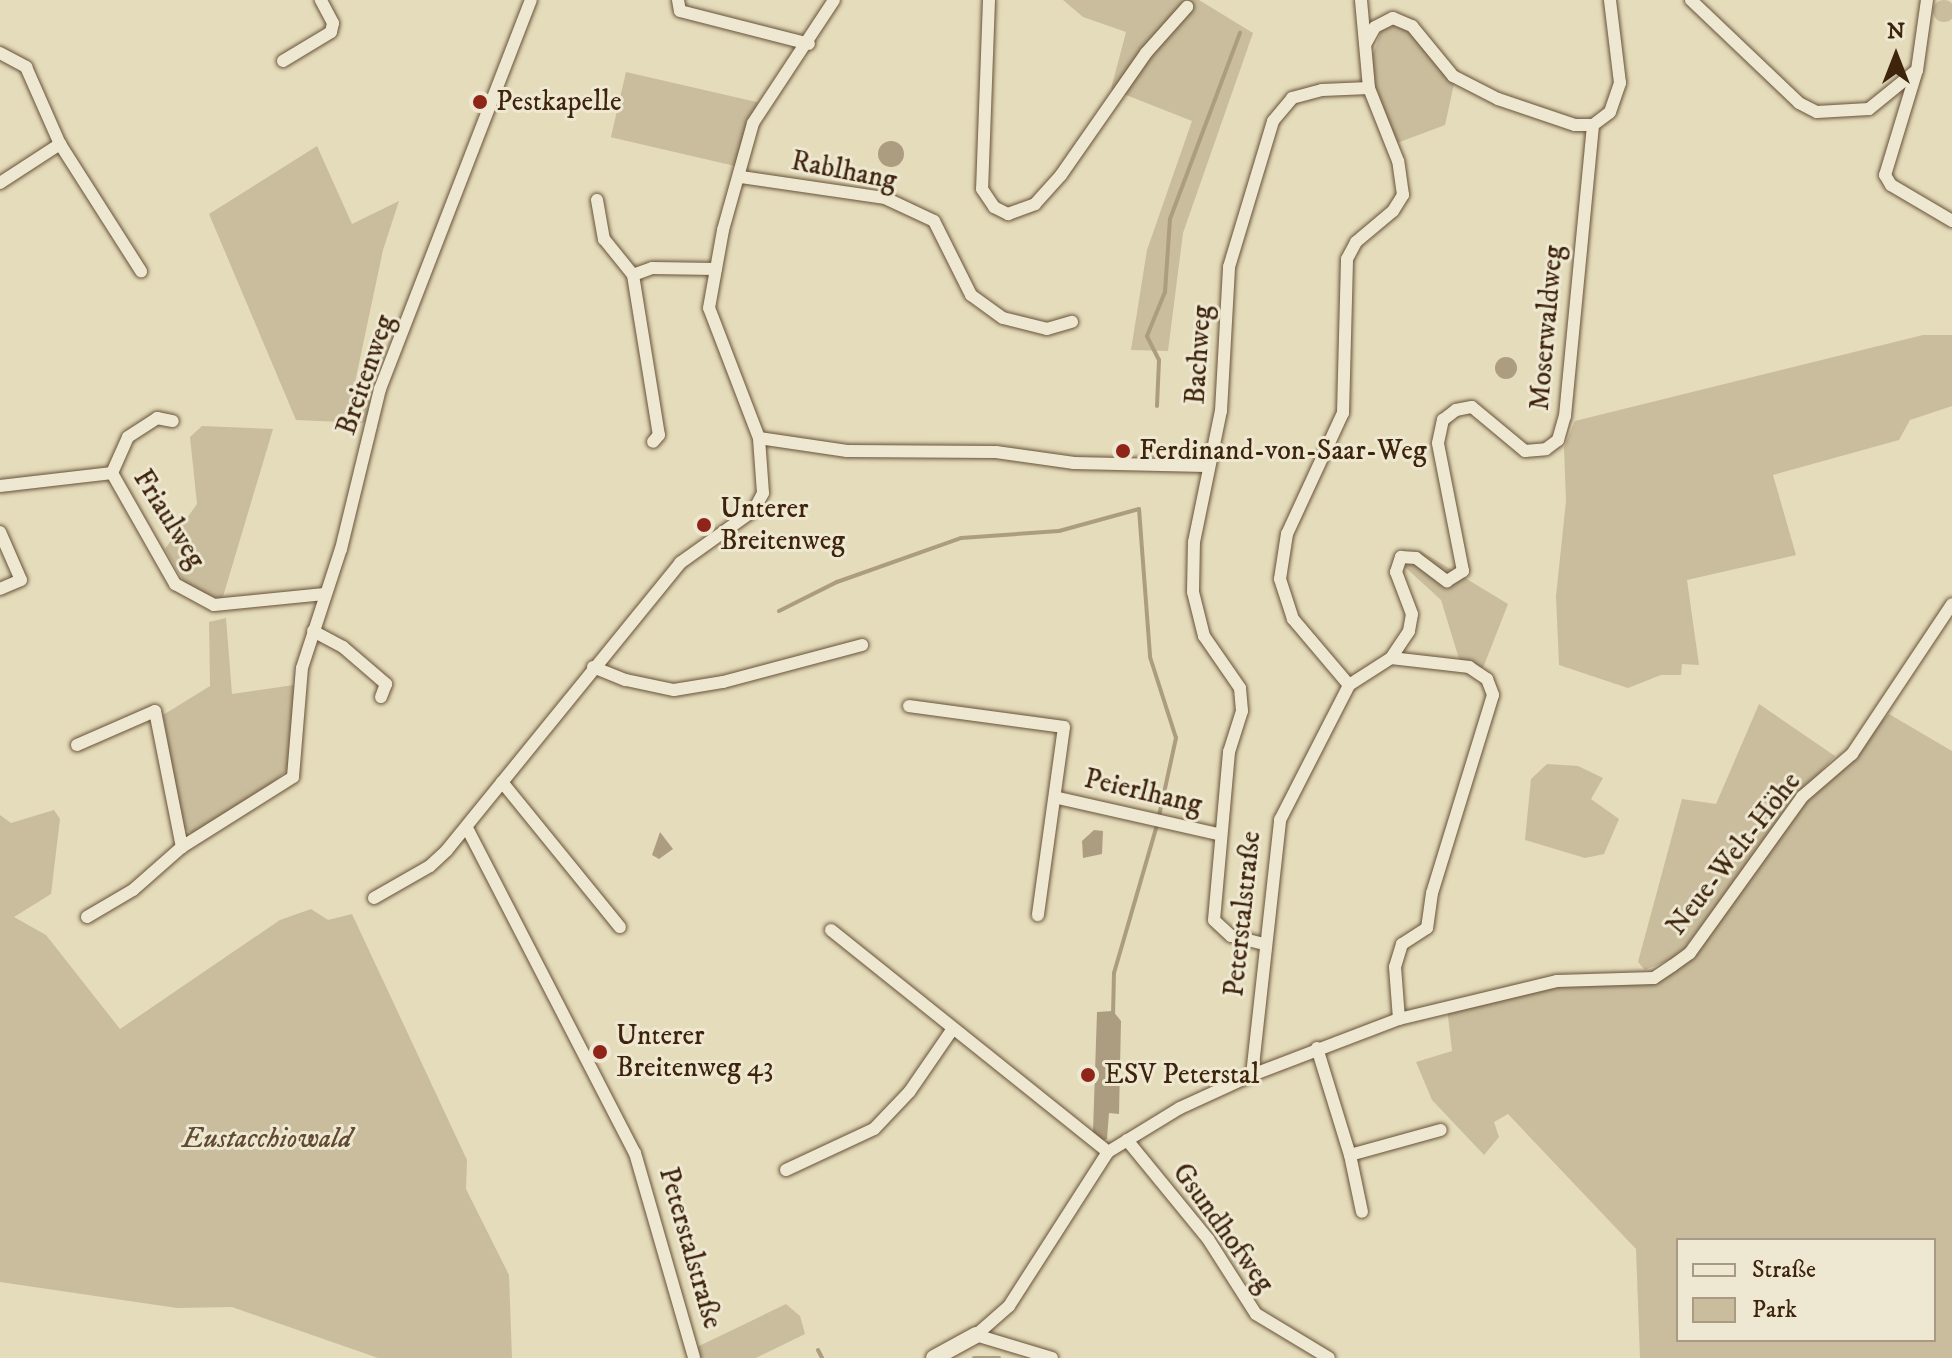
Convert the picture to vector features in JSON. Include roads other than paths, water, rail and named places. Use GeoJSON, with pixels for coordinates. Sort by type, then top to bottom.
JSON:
{"type":"FeatureCollection","features":[{"type":"Feature","properties":{"kind":"street"},"geometry":{"type":"LineString","coordinates":[[283,61],[331,32],[333,23],[321,0]]}},
{"type":"Feature","properties":{"kind":"street","name":"Breitenweg"},"geometry":{"type":"LineString","coordinates":[[182,847],[293,777],[296,713],[313,631],[341,549],[380,389],[531,0]]}},
{"type":"Feature","properties":{"kind":"street"},"geometry":{"type":"LineString","coordinates":[[678,0],[680,11],[809,44]]}},
{"type":"Feature","properties":{"kind":"street"},"geometry":{"type":"LineString","coordinates":[[374,898],[430,866],[467,828],[593,667],[680,563],[754,510],[763,493],[759,438],[709,308],[753,123],[809,44],[834,0]]}},
{"type":"Feature","properties":{"kind":"street"},"geometry":{"type":"LineString","coordinates":[[989,0],[982,189],[994,207],[1008,214],[1035,204],[1061,175],[1146,53],[1187,7]]}},
{"type":"Feature","properties":{"kind":"street"},"geometry":{"type":"LineString","coordinates":[[1349,685],[1293,619],[1280,579],[1287,534],[1343,413],[1347,259],[1356,242],[1393,211],[1403,195],[1398,161],[1369,88],[1361,0]]}},
{"type":"Feature","properties":{"kind":"street"},"geometry":{"type":"LineString","coordinates":[[1366,43],[1375,27],[1393,18],[1412,26],[1453,76],[1498,99],[1575,125],[1593,125],[1610,112],[1620,83],[1610,0]]}},
{"type":"Feature","properties":{"kind":"street"},"geometry":{"type":"LineString","coordinates":[[1691,0],[1799,103],[1817,112],[1869,109],[1886,100],[1917,70]]}},
{"type":"Feature","properties":{"kind":"street"},"geometry":{"type":"LineString","coordinates":[[1927,0],[1917,70],[1885,175],[1891,185],[1952,221]]}},
{"type":"Feature","properties":{"kind":"street"},"geometry":{"type":"LineString","coordinates":[[6,55],[26,67],[60,144],[141,271]]}},
{"type":"Feature","properties":{"kind":"street","name":"Bachweg"},"geometry":{"type":"LineString","coordinates":[[1264,944],[1231,936],[1214,920],[1218,834],[1229,752],[1242,711],[1240,688],[1204,636],[1193,592],[1194,542],[1206,466],[1221,411],[1229,267],[1273,121],[1292,98],[1322,90],[1369,88]]}},
{"type":"Feature","properties":{"kind":"street","name":"Moserwaldweg"},"geometry":{"type":"LineString","coordinates":[[1349,685],[1391,658],[1412,623],[1396,572],[1401,557],[1416,558],[1447,581],[1463,571],[1438,443],[1443,420],[1456,410],[1472,407],[1525,451],[1546,449],[1558,440],[1565,416],[1593,125]]}},
{"type":"Feature","properties":{"kind":"street"},"geometry":{"type":"LineString","coordinates":[[0,183],[60,144]]}},
{"type":"Feature","properties":{"kind":"street","name":"Rablhang"},"geometry":{"type":"LineString","coordinates":[[741,177],[885,198],[934,221],[971,295],[1003,318],[1047,329],[1072,322]]}},
{"type":"Feature","properties":{"kind":"street"},"geometry":{"type":"LineString","coordinates":[[597,200],[604,239],[633,275],[659,435],[653,442]]}},
{"type":"Feature","properties":{"kind":"street"},"geometry":{"type":"LineString","coordinates":[[633,275],[652,268],[716,269]]}},
{"type":"Feature","properties":{"kind":"street","name":"Friaulweg"},"geometry":{"type":"LineString","coordinates":[[112,473],[128,437],[157,418],[173,421]]}},
{"type":"Feature","properties":{"kind":"street"},"geometry":{"type":"LineString","coordinates":[[759,438],[847,451],[996,452],[1074,463],[1206,466]]}},
{"type":"Feature","properties":{"kind":"street","name":"Friaulweg"},"geometry":{"type":"LineString","coordinates":[[112,473],[175,584],[214,605],[324,594]]}},
{"type":"Feature","properties":{"kind":"street","name":"Friaulweg"},"geometry":{"type":"LineString","coordinates":[[0,486],[112,473]]}},
{"type":"Feature","properties":{"kind":"street"},"geometry":{"type":"LineString","coordinates":[[0,532],[21,580],[0,589]]}},
{"type":"Feature","properties":{"kind":"street","name":"Neue-Welt-Höhe"},"geometry":{"type":"LineString","coordinates":[[1252,1075],[1399,1019],[1557,981],[1654,978],[1690,953],[1802,797],[1852,754],[1951,609]]}},
{"type":"Feature","properties":{"kind":"street"},"geometry":{"type":"LineString","coordinates":[[313,631],[343,647],[386,684],[381,697]]}},
{"type":"Feature","properties":{"kind":"street"},"geometry":{"type":"LineString","coordinates":[[593,667],[626,680],[674,690],[862,645]]}},
{"type":"Feature","properties":{"kind":"street"},"geometry":{"type":"LineString","coordinates":[[1391,658],[1469,667],[1487,679],[1493,695],[1432,893],[1427,928],[1402,944],[1395,967],[1399,1019]]}},
{"type":"Feature","properties":{"kind":"street","name":"Peterstalstraße"},"geometry":{"type":"LineString","coordinates":[[1252,1075],[1280,820],[1349,685]]}},
{"type":"Feature","properties":{"kind":"street","name":"Peierlhang"},"geometry":{"type":"LineString","coordinates":[[909,706],[1064,727],[1058,798],[1038,915]]}},
{"type":"Feature","properties":{"kind":"street"},"geometry":{"type":"LineString","coordinates":[[77,745],[155,711],[182,847],[133,890],[87,917]]}},
{"type":"Feature","properties":{"kind":"street"},"geometry":{"type":"LineString","coordinates":[[502,782],[620,927]]}},
{"type":"Feature","properties":{"kind":"street","name":"Peierlhang"},"geometry":{"type":"LineString","coordinates":[[1058,798],[1218,834]]}},
{"type":"Feature","properties":{"kind":"street","name":"Peterstalstraße"},"geometry":{"type":"LineString","coordinates":[[467,828],[635,1153],[694,1358]]}},
{"type":"Feature","properties":{"kind":"street"},"geometry":{"type":"LineString","coordinates":[[831,930],[1108,1152]]}},
{"type":"Feature","properties":{"kind":"street"},"geometry":{"type":"LineString","coordinates":[[786,1170],[874,1129],[910,1091],[952,1030]]}},
{"type":"Feature","properties":{"kind":"street"},"geometry":{"type":"LineString","coordinates":[[1317,1048],[1350,1155],[1362,1212]]}},
{"type":"Feature","properties":{"kind":"street"},"geometry":{"type":"LineString","coordinates":[[934,1358],[976,1335],[1009,1306],[1108,1152],[1180,1108],[1252,1075]]}},
{"type":"Feature","properties":{"kind":"street"},"geometry":{"type":"LineString","coordinates":[[1350,1155],[1441,1130]]}},
{"type":"Feature","properties":{"kind":"street","name":"Gsundhofweg"},"geometry":{"type":"LineString","coordinates":[[1127,1140],[1208,1239],[1256,1314],[1329,1358]]}},
{"type":"Feature","properties":{"kind":"street"},"geometry":{"type":"LineString","coordinates":[[976,1335],[1052,1358]]}},
{"type":"Feature","properties":{"kind":"waterway"},"geometry":{"type":"LineString","coordinates":[[1157,406],[1159,360],[1147,336],[1165,292],[1170,219],[1240,33]]}},
{"type":"Feature","properties":{"kind":"waterway"},"geometry":{"type":"LineString","coordinates":[[779,611],[837,582],[961,538],[1059,531],[1139,509],[1150,657],[1176,738],[1159,816]]}},
{"type":"Feature","properties":{"kind":"waterway"},"geometry":{"type":"LineString","coordinates":[[1113,1016],[1114,973],[1157,825]]}},
{"type":"Feature","properties":{"kind":"waterway"},"geometry":{"type":"LineString","coordinates":[[818,1350],[822,1358]]}},
{"type":"Feature","properties":{"kind":"waterway"},"geometry":{"type":"LineString","coordinates":[[974,1358],[999,1358]]}},
{"type":"Feature","properties":{"kind":"place","name":"Pestkapelle"},"geometry":{"type":"Point","coordinates":[480,102]}},
{"type":"Feature","properties":{"kind":"place","name":"Ferdinand-von-Saar-Weg"},"geometry":{"type":"Point","coordinates":[1123,451]}},
{"type":"Feature","properties":{"kind":"place","name":"Unterer Breitenweg"},"geometry":{"type":"Point","coordinates":[704,525]}},
{"type":"Feature","properties":{"kind":"place","name":"Unterer Breitenweg 43"},"geometry":{"type":"Point","coordinates":[600,1052]}},
{"type":"Feature","properties":{"kind":"place","name":"ESV Peterstal"},"geometry":{"type":"Point","coordinates":[1088,1075]}},
{"type":"Feature","properties":{"kind":"park label","name":"Eustacchiowald"},"geometry":{"type":"Point","coordinates":[267,1139]}}]}
